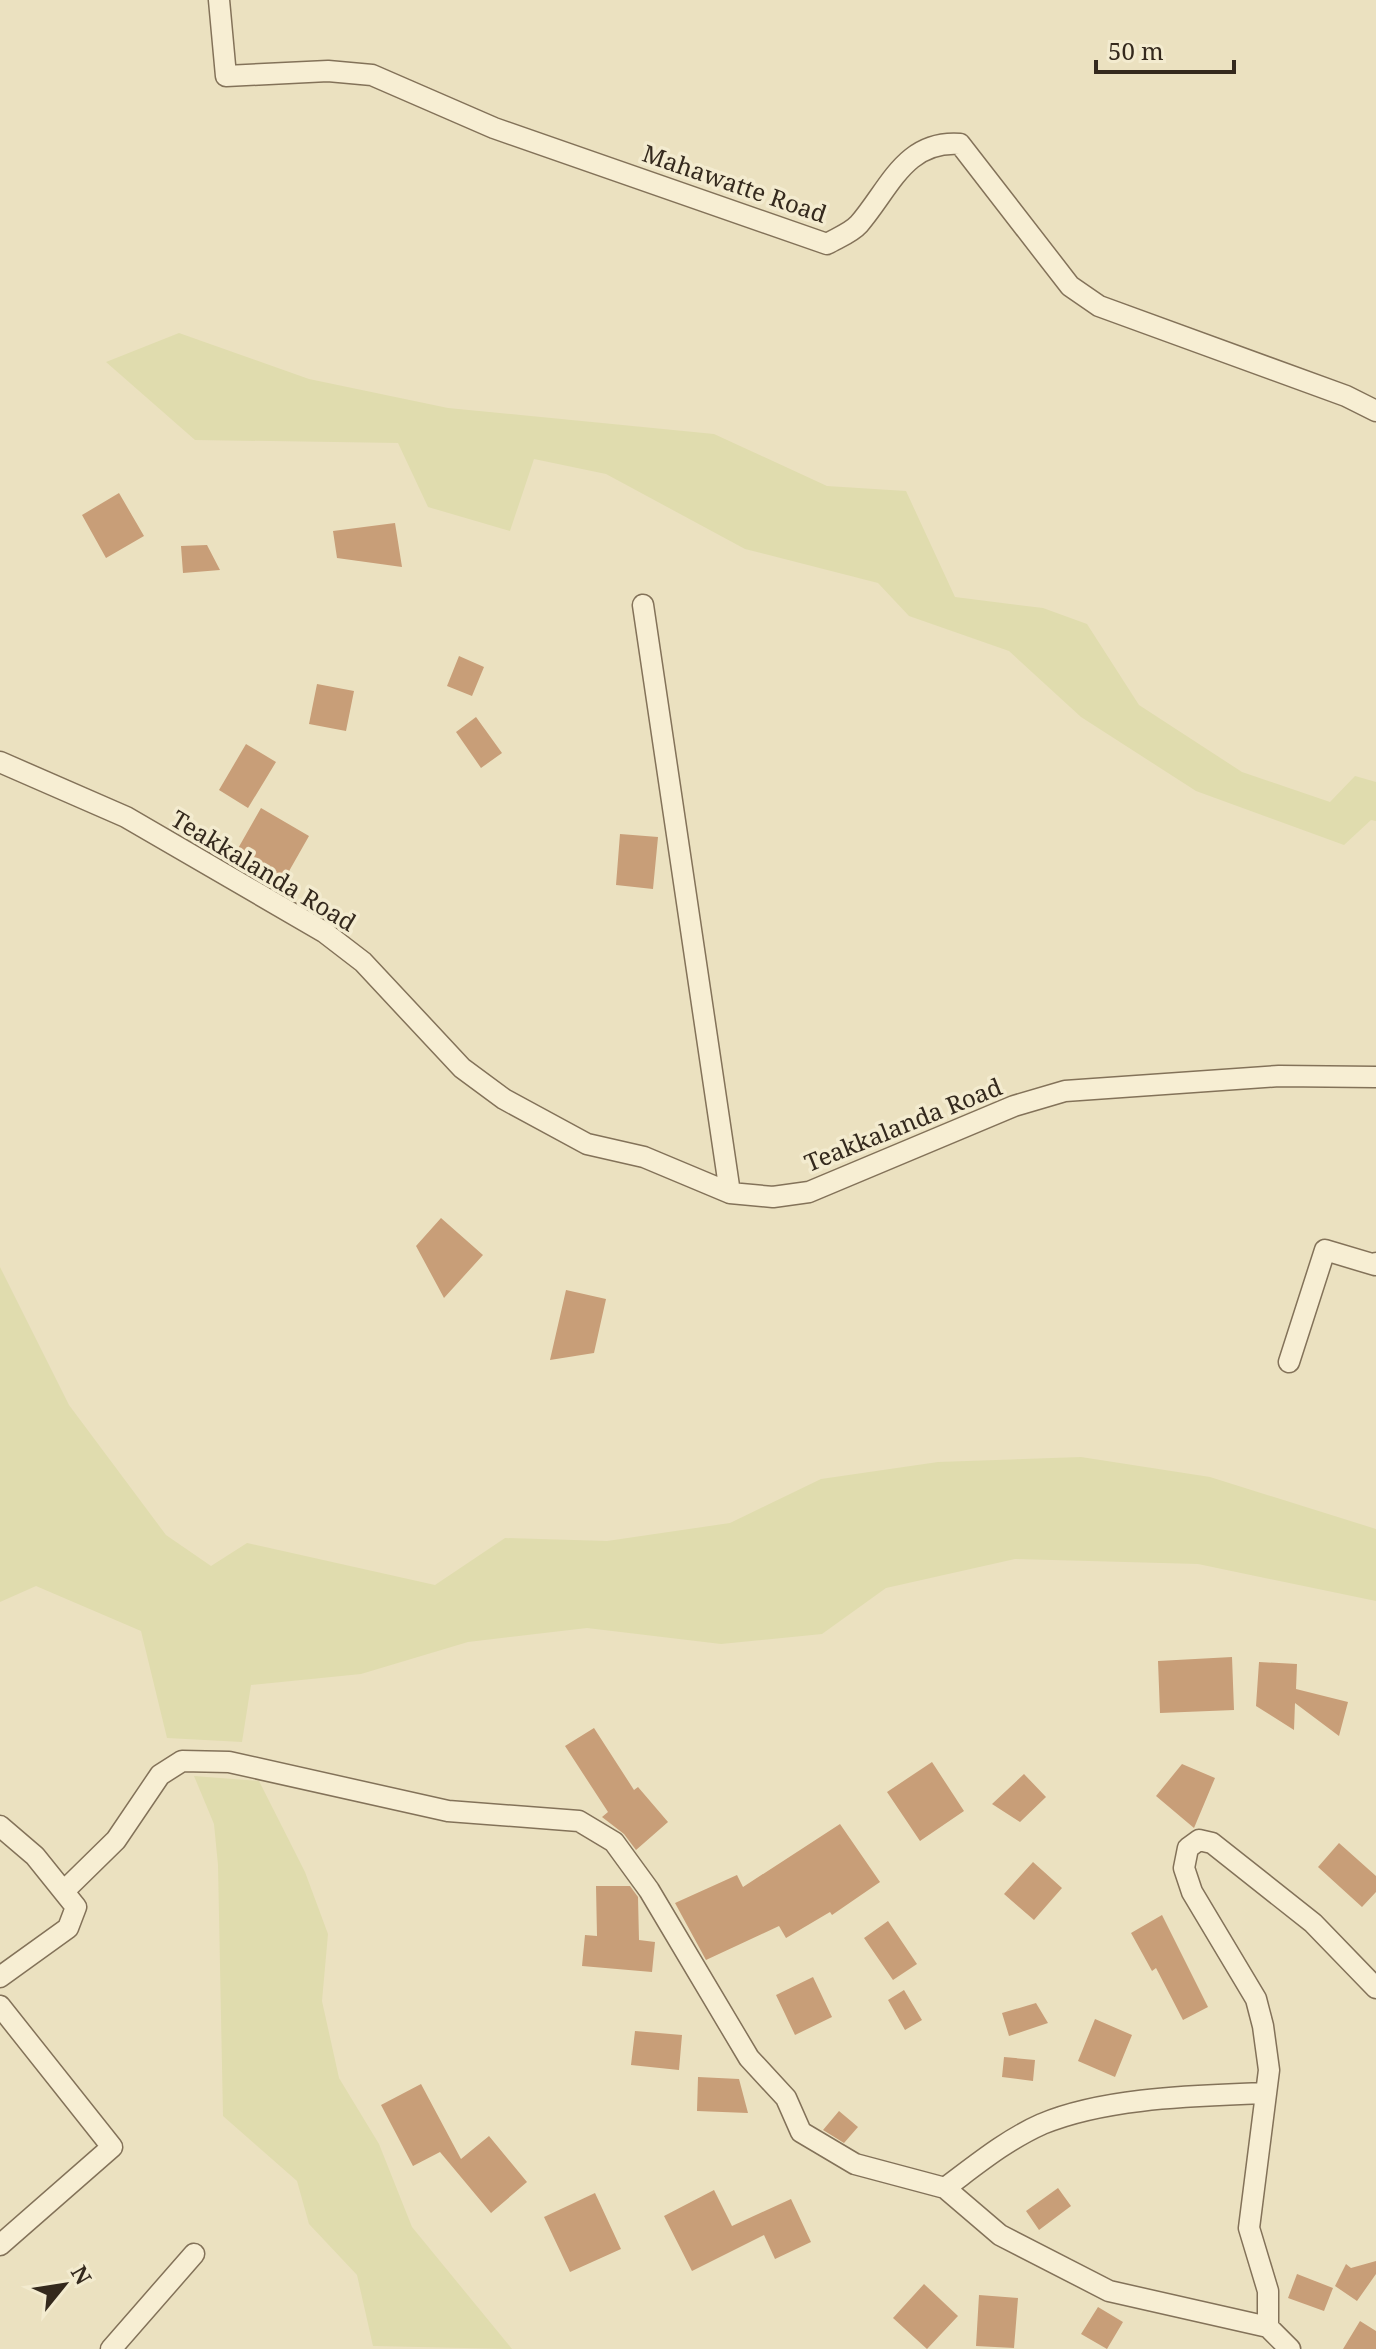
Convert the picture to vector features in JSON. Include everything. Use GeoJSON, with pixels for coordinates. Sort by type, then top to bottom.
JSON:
{"type":"FeatureCollection","features":[{"type":"Feature","properties":{"kind":"street","name":"Mahawatte Road"},"geometry":{"type":"LineString","coordinates":[[219,0],[226,76],[328,71],[372,75],[494,128],[827,244],[857,227],[900,167],[938,142],[960,144],[1070,286],[1099,306],[1346,396],[1376,411]]}},
{"type":"Feature","properties":{"kind":"street"},"geometry":{"type":"LineString","coordinates":[[643,605],[730,1193]]}},
{"type":"Feature","properties":{"kind":"street","name":"Teakkalanda Road"},"geometry":{"type":"LineString","coordinates":[[0,762],[126,817],[324,932],[363,962],[462,1068],[504,1099],[587,1144],[644,1157],[730,1193],[773,1197],[809,1192],[1014,1106],[1065,1091],[1279,1076],[1376,1077]]}},
{"type":"Feature","properties":{"kind":"street"},"geometry":{"type":"LineString","coordinates":[[1289,1362],[1325,1250],[1376,1263]]}},
{"type":"Feature","properties":{"kind":"street"},"geometry":{"type":"LineString","coordinates":[[64,1891],[116,1840],[160,1775],[182,1761],[229,1762],[448,1811],[579,1821],[614,1842],[649,1890],[749,2058],[786,2098],[801,2132],[855,2164],[945,2188],[1000,2235],[1109,2291],[1268,2327],[1290,2349]]}},
{"type":"Feature","properties":{"kind":"street"},"geometry":{"type":"LineString","coordinates":[[0,1826],[35,1856],[76,1907],[68,1928],[0,1977]]}},
{"type":"Feature","properties":{"kind":"street"},"geometry":{"type":"LineString","coordinates":[[1268,2327],[1268,2291],[1249,2228],[1269,2070],[1256,1999],[1192,1892],[1184,1868],[1188,1848],[1199,1840],[1212,1843],[1313,1923],[1376,1988]]}},
{"type":"Feature","properties":{"kind":"street"},"geometry":{"type":"LineString","coordinates":[[0,2006],[112,2147],[0,2245]]}},
{"type":"Feature","properties":{"kind":"street"},"geometry":{"type":"LineString","coordinates":[[945,2188],[994,2150],[1043,2124],[1097,2108],[1209,2095],[1266,2093]]}},
{"type":"Feature","properties":{"kind":"street"},"geometry":{"type":"LineString","coordinates":[[111,2349],[194,2254]]}},
{"type":"Feature","properties":{"kind":"shaded area"},"geometry":{"type":"Polygon","coordinates":[[[179,333],[309,379],[448,408],[714,434],[827,486],[906,491],[955,597],[1043,608],[1087,624],[1139,705],[1242,772],[1330,802],[1355,776],[1376,782],[1376,821],[1371,820],[1344,845],[1196,791],[1081,717],[1009,651],[909,616],[878,583],[745,549],[606,474],[534,459],[510,531],[428,507],[398,443],[195,440],[106,362],[179,333]]]}},
{"type":"Feature","properties":{"kind":"shaded area"},"geometry":{"type":"Polygon","coordinates":[[[0,1267],[69,1405],[166,1535],[211,1566],[247,1543],[435,1585],[505,1538],[607,1541],[730,1523],[821,1479],[938,1462],[1081,1457],[1210,1477],[1376,1529],[1376,1601],[1198,1564],[1015,1559],[886,1588],[822,1634],[721,1644],[587,1628],[468,1642],[361,1674],[251,1685],[242,1742],[167,1738],[141,1631],[36,1586],[0,1602],[0,1267]]]}},
{"type":"Feature","properties":{"kind":"shaded area"},"geometry":{"type":"Polygon","coordinates":[[[194,1776],[259,1781],[305,1872],[328,1934],[322,2001],[339,2078],[379,2144],[412,2227],[512,2349],[373,2346],[357,2275],[309,2224],[297,2181],[223,2116],[218,1865],[214,1824],[194,1776]]]}},
{"type":"Feature","properties":{"kind":"building"},"geometry":{"type":"Polygon","coordinates":[[[119,493],[144,536],[106,558],[82,515],[119,493]]]}},
{"type":"Feature","properties":{"kind":"building"},"geometry":{"type":"Polygon","coordinates":[[[395,523],[402,567],[337,558],[333,531],[395,523]]]}},
{"type":"Feature","properties":{"kind":"building"},"geometry":{"type":"Polygon","coordinates":[[[207,545],[220,570],[183,573],[181,546],[207,545]]]}},
{"type":"Feature","properties":{"kind":"building"},"geometry":{"type":"Polygon","coordinates":[[[459,656],[484,667],[472,696],[447,686],[459,656]]]}},
{"type":"Feature","properties":{"kind":"building"},"geometry":{"type":"Polygon","coordinates":[[[317,684],[354,691],[346,731],[309,724],[317,684]]]}},
{"type":"Feature","properties":{"kind":"building"},"geometry":{"type":"Polygon","coordinates":[[[476,717],[502,753],[481,768],[456,732],[476,717]]]}},
{"type":"Feature","properties":{"kind":"building"},"geometry":{"type":"Polygon","coordinates":[[[246,744],[276,762],[248,808],[219,790],[246,744]]]}},
{"type":"Feature","properties":{"kind":"building"},"geometry":{"type":"Polygon","coordinates":[[[261,808],[309,836],[280,887],[232,859],[261,808]]]}},
{"type":"Feature","properties":{"kind":"building"},"geometry":{"type":"Polygon","coordinates":[[[620,834],[658,837],[653,889],[616,885],[620,834]]]}},
{"type":"Feature","properties":{"kind":"building"},"geometry":{"type":"Polygon","coordinates":[[[441,1218],[483,1255],[444,1298],[416,1246],[441,1218]]]}},
{"type":"Feature","properties":{"kind":"building"},"geometry":{"type":"Polygon","coordinates":[[[566,1290],[606,1299],[594,1353],[550,1360],[566,1290]]]}},
{"type":"Feature","properties":{"kind":"building"},"geometry":{"type":"Polygon","coordinates":[[[1232,1657],[1234,1710],[1160,1713],[1158,1661],[1232,1657]]]}},
{"type":"Feature","properties":{"kind":"building"},"geometry":{"type":"Polygon","coordinates":[[[1259,1662],[1297,1664],[1296,1689],[1348,1702],[1339,1736],[1295,1703],[1294,1730],[1256,1706],[1259,1662]]]}},
{"type":"Feature","properties":{"kind":"building"},"geometry":{"type":"Polygon","coordinates":[[[594,1728],[634,1790],[638,1787],[668,1822],[636,1850],[624,1834],[602,1817],[608,1812],[565,1746],[594,1728]]]}},
{"type":"Feature","properties":{"kind":"building"},"geometry":{"type":"Polygon","coordinates":[[[932,1762],[964,1811],[920,1841],[887,1792],[932,1762]]]}},
{"type":"Feature","properties":{"kind":"building"},"geometry":{"type":"Polygon","coordinates":[[[1182,1764],[1215,1778],[1194,1828],[1156,1796],[1182,1764]]]}},
{"type":"Feature","properties":{"kind":"building"},"geometry":{"type":"Polygon","coordinates":[[[1024,1774],[1046,1797],[1020,1822],[992,1804],[1024,1774]]]}},
{"type":"Feature","properties":{"kind":"building"},"geometry":{"type":"Polygon","coordinates":[[[840,1824],[880,1882],[832,1915],[830,1912],[786,1938],[779,1926],[706,1960],[675,1903],[737,1875],[743,1887],[840,1824]]]}},
{"type":"Feature","properties":{"kind":"building"},"geometry":{"type":"Polygon","coordinates":[[[1339,1843],[1376,1876],[1376,1892],[1362,1907],[1318,1867],[1339,1843]]]}},
{"type":"Feature","properties":{"kind":"building"},"geometry":{"type":"Polygon","coordinates":[[[1033,1862],[1062,1888],[1034,1920],[1004,1894],[1033,1862]]]}},
{"type":"Feature","properties":{"kind":"building"},"geometry":{"type":"Polygon","coordinates":[[[596,1886],[630,1886],[638,1897],[639,1940],[655,1942],[652,1972],[582,1966],[585,1935],[597,1936],[596,1886]]]}},
{"type":"Feature","properties":{"kind":"building"},"geometry":{"type":"Polygon","coordinates":[[[1162,1915],[1208,2007],[1183,2020],[1156,1968],[1152,1971],[1131,1933],[1162,1915]]]}},
{"type":"Feature","properties":{"kind":"building"},"geometry":{"type":"Polygon","coordinates":[[[888,1921],[917,1964],[893,1980],[864,1938],[888,1921]]]}},
{"type":"Feature","properties":{"kind":"building"},"geometry":{"type":"Polygon","coordinates":[[[813,1977],[832,2017],[795,2035],[776,1995],[813,1977]]]}},
{"type":"Feature","properties":{"kind":"building"},"geometry":{"type":"Polygon","coordinates":[[[904,1990],[922,2020],[905,2030],[888,2000],[904,1990]]]}},
{"type":"Feature","properties":{"kind":"building"},"geometry":{"type":"Polygon","coordinates":[[[1036,2003],[1048,2023],[1009,2036],[1002,2013],[1036,2003]]]}},
{"type":"Feature","properties":{"kind":"building"},"geometry":{"type":"Polygon","coordinates":[[[1095,2019],[1132,2035],[1115,2077],[1078,2061],[1095,2019]]]}},
{"type":"Feature","properties":{"kind":"building"},"geometry":{"type":"Polygon","coordinates":[[[635,2031],[682,2035],[679,2070],[631,2065],[635,2031]]]}},
{"type":"Feature","properties":{"kind":"building"},"geometry":{"type":"Polygon","coordinates":[[[1004,2057],[1035,2060],[1033,2081],[1002,2077],[1004,2057]]]}},
{"type":"Feature","properties":{"kind":"building"},"geometry":{"type":"Polygon","coordinates":[[[698,2077],[739,2079],[748,2113],[697,2111],[698,2077]]]}},
{"type":"Feature","properties":{"kind":"building"},"geometry":{"type":"Polygon","coordinates":[[[421,2084],[461,2159],[489,2136],[527,2182],[491,2213],[440,2152],[413,2166],[381,2105],[421,2084]]]}},
{"type":"Feature","properties":{"kind":"building"},"geometry":{"type":"Polygon","coordinates":[[[839,2111],[858,2127],[844,2143],[823,2130],[839,2111]]]}},
{"type":"Feature","properties":{"kind":"building"},"geometry":{"type":"Polygon","coordinates":[[[1058,2188],[1071,2206],[1039,2230],[1026,2211],[1058,2188]]]}},
{"type":"Feature","properties":{"kind":"building"},"geometry":{"type":"Polygon","coordinates":[[[714,2190],[732,2226],[791,2199],[811,2242],[775,2259],[764,2235],[692,2271],[664,2216],[714,2190]]]}},
{"type":"Feature","properties":{"kind":"building"},"geometry":{"type":"Polygon","coordinates":[[[595,2193],[621,2249],[570,2272],[544,2217],[595,2193]]]}},
{"type":"Feature","properties":{"kind":"building"},"geometry":{"type":"Polygon","coordinates":[[[1376,2261],[1376,2274],[1357,2301],[1335,2286],[1346,2264],[1351,2268],[1376,2261]]]}},
{"type":"Feature","properties":{"kind":"building"},"geometry":{"type":"Polygon","coordinates":[[[1297,2274],[1333,2288],[1324,2311],[1288,2298],[1297,2274]]]}},
{"type":"Feature","properties":{"kind":"building"},"geometry":{"type":"Polygon","coordinates":[[[924,2284],[958,2316],[927,2349],[893,2318],[924,2284]]]}},
{"type":"Feature","properties":{"kind":"building"},"geometry":{"type":"Polygon","coordinates":[[[979,2295],[1018,2298],[1014,2348],[976,2346],[979,2295]]]}},
{"type":"Feature","properties":{"kind":"building"},"geometry":{"type":"Polygon","coordinates":[[[1098,2307],[1123,2322],[1107,2349],[1081,2334],[1098,2307]]]}},
{"type":"Feature","properties":{"kind":"building"},"geometry":{"type":"Polygon","coordinates":[[[1360,2321],[1376,2331],[1376,2349],[1343,2349],[1360,2321]]]}}]}
